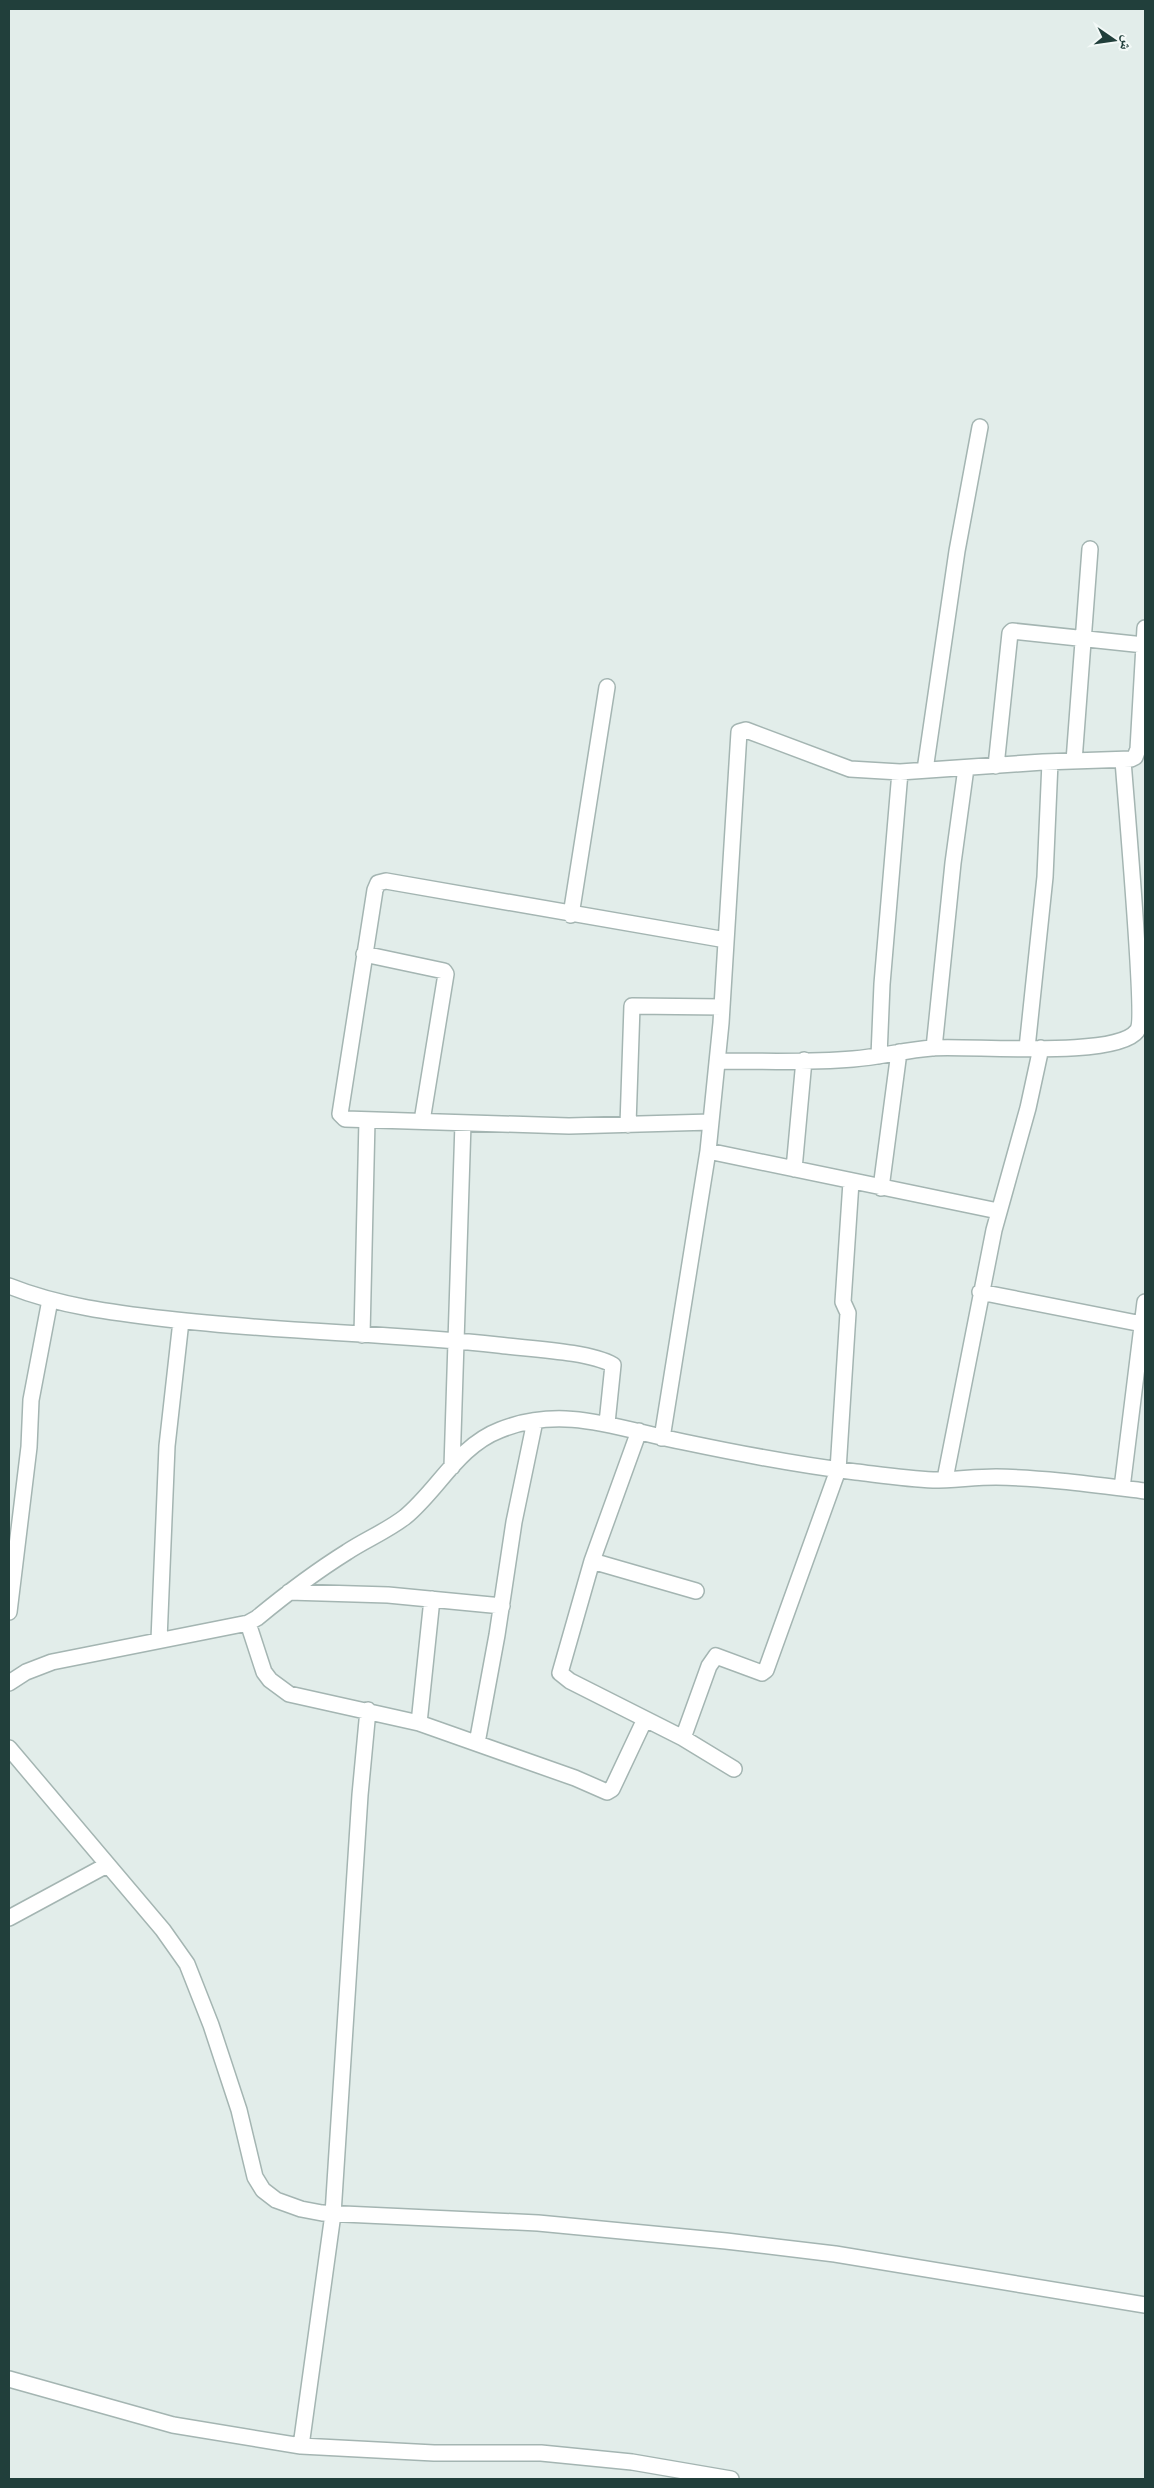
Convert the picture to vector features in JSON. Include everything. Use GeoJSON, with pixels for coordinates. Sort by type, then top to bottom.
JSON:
{"type":"FeatureCollection","features":[{"type":"Feature","properties":{"kind":"street"},"geometry":{"type":"LineString","coordinates":[[925,770],[957,551],[980,427]]}},
{"type":"Feature","properties":{"kind":"street"},"geometry":{"type":"LineString","coordinates":[[1074,761],[1090,549]]}},
{"type":"Feature","properties":{"kind":"street"},"geometry":{"type":"LineString","coordinates":[[662,1438],[708,1150],[722,1007],[739,732],[746,730],[850,769],[900,772],[1050,762],[1123,760],[1135,757],[1138,749],[1145,628]]}},
{"type":"Feature","properties":{"kind":"street"},"geometry":{"type":"LineString","coordinates":[[996,766],[1010,633],[1012,631],[1144,645]]}},
{"type":"Feature","properties":{"kind":"street"},"geometry":{"type":"LineString","coordinates":[[571,915],[607,688]]}},
{"type":"Feature","properties":{"kind":"street"},"geometry":{"type":"LineString","coordinates":[[717,1062],[879,1056],[934,1048],[1067,1048],[1105,1044],[1137,1032],[1140,1022],[1142,980],[1123,760]]}},
{"type":"Feature","properties":{"kind":"street"},"geometry":{"type":"LineString","coordinates":[[945,1479],[980,1292],[998,1211],[1028,1108],[1034,1048],[1050,762]]}},
{"type":"Feature","properties":{"kind":"street"},"geometry":{"type":"LineString","coordinates":[[934,1048],[953,863],[966,768]]}},
{"type":"Feature","properties":{"kind":"street"},"geometry":{"type":"LineString","coordinates":[[879,1056],[882,984],[900,772]]}},
{"type":"Feature","properties":{"kind":"street"},"geometry":{"type":"LineString","coordinates":[[711,1122],[628,1125],[463,1123],[367,1120],[345,1118],[340,1114],[364,954],[375,890],[378,883],[386,881],[571,915],[726,940]]}},
{"type":"Feature","properties":{"kind":"street"},"geometry":{"type":"LineString","coordinates":[[364,954],[444,971],[446,974],[422,1121]]}},
{"type":"Feature","properties":{"kind":"street"},"geometry":{"type":"LineString","coordinates":[[628,1125],[632,1006],[722,1007]]}},
{"type":"Feature","properties":{"kind":"street"},"geometry":{"type":"LineString","coordinates":[[881,1188],[899,1052]]}},
{"type":"Feature","properties":{"kind":"street"},"geometry":{"type":"LineString","coordinates":[[794,1169],[804,1060]]}},
{"type":"Feature","properties":{"kind":"street"},"geometry":{"type":"LineString","coordinates":[[362,1335],[367,1120]]}},
{"type":"Feature","properties":{"kind":"street"},"geometry":{"type":"LineString","coordinates":[[452,1467],[463,1123]]}},
{"type":"Feature","properties":{"kind":"street"},"geometry":{"type":"LineString","coordinates":[[708,1150],[851,1182],[998,1211]]}},
{"type":"Feature","properties":{"kind":"street"},"geometry":{"type":"LineString","coordinates":[[683,1738],[709,1666],[716,1656],[762,1673],[766,1670],[838,1470],[848,1314],[843,1302],[851,1182]]}},
{"type":"Feature","properties":{"kind":"street"},"geometry":{"type":"LineString","coordinates":[[9,1286],[50,1300],[77,1306],[182,1321],[233,1327],[457,1341],[571,1354],[613,1365],[614,1370],[606,1422]]}},
{"type":"Feature","properties":{"kind":"street"},"geometry":{"type":"LineString","coordinates":[[980,1292],[1142,1324]]}},
{"type":"Feature","properties":{"kind":"street"},"geometry":{"type":"LineString","coordinates":[[9,1612],[29,1447],[31,1400],[50,1300]]}},
{"type":"Feature","properties":{"kind":"street"},"geometry":{"type":"LineString","coordinates":[[1122,1488],[1145,1302]]}},
{"type":"Feature","properties":{"kind":"street"},"geometry":{"type":"LineString","coordinates":[[159,1640],[167,1446],[182,1321]]}},
{"type":"Feature","properties":{"kind":"street"},"geometry":{"type":"LineString","coordinates":[[9,1683],[26,1672],[52,1662],[248,1623],[306,1578],[402,1520],[423,1501],[466,1450],[486,1436],[501,1429],[535,1420],[567,1418],[606,1422],[662,1438],[747,1455],[838,1470],[945,1479],[996,1477],[1145,1491]]}},
{"type":"Feature","properties":{"kind":"street"},"geometry":{"type":"LineString","coordinates":[[477,1742],[484,1714],[514,1522],[535,1420]]}},
{"type":"Feature","properties":{"kind":"street"},"geometry":{"type":"LineString","coordinates":[[639,1431],[592,1560],[560,1673],[570,1681],[683,1738],[734,1769]]}},
{"type":"Feature","properties":{"kind":"street"},"geometry":{"type":"LineString","coordinates":[[592,1560],[696,1591]]}},
{"type":"Feature","properties":{"kind":"street"},"geometry":{"type":"LineString","coordinates":[[289,1592],[388,1595],[502,1606]]}},
{"type":"Feature","properties":{"kind":"street"},"geometry":{"type":"LineString","coordinates":[[419,1722],[432,1599]]}},
{"type":"Feature","properties":{"kind":"street"},"geometry":{"type":"LineString","coordinates":[[248,1623],[264,1672],[289,1694],[419,1722],[576,1778],[609,1792],[645,1719]]}},
{"type":"Feature","properties":{"kind":"street"},"geometry":{"type":"LineString","coordinates":[[301,2446],[333,2214],[360,1795],[368,1710]]}},
{"type":"Feature","properties":{"kind":"street"},"geometry":{"type":"LineString","coordinates":[[9,1748],[163,1930],[187,1964],[214,2033],[239,2110],[255,2177],[263,2190],[276,2200],[301,2209],[333,2214],[538,2224],[735,2242],[835,2254],[1145,2305]]}},
{"type":"Feature","properties":{"kind":"street"},"geometry":{"type":"LineString","coordinates":[[9,1918],[107,1865]]}},
{"type":"Feature","properties":{"kind":"street"},"geometry":{"type":"LineString","coordinates":[[9,2379],[173,2425],[301,2446],[434,2453],[541,2453],[632,2462],[731,2479]]}}]}
